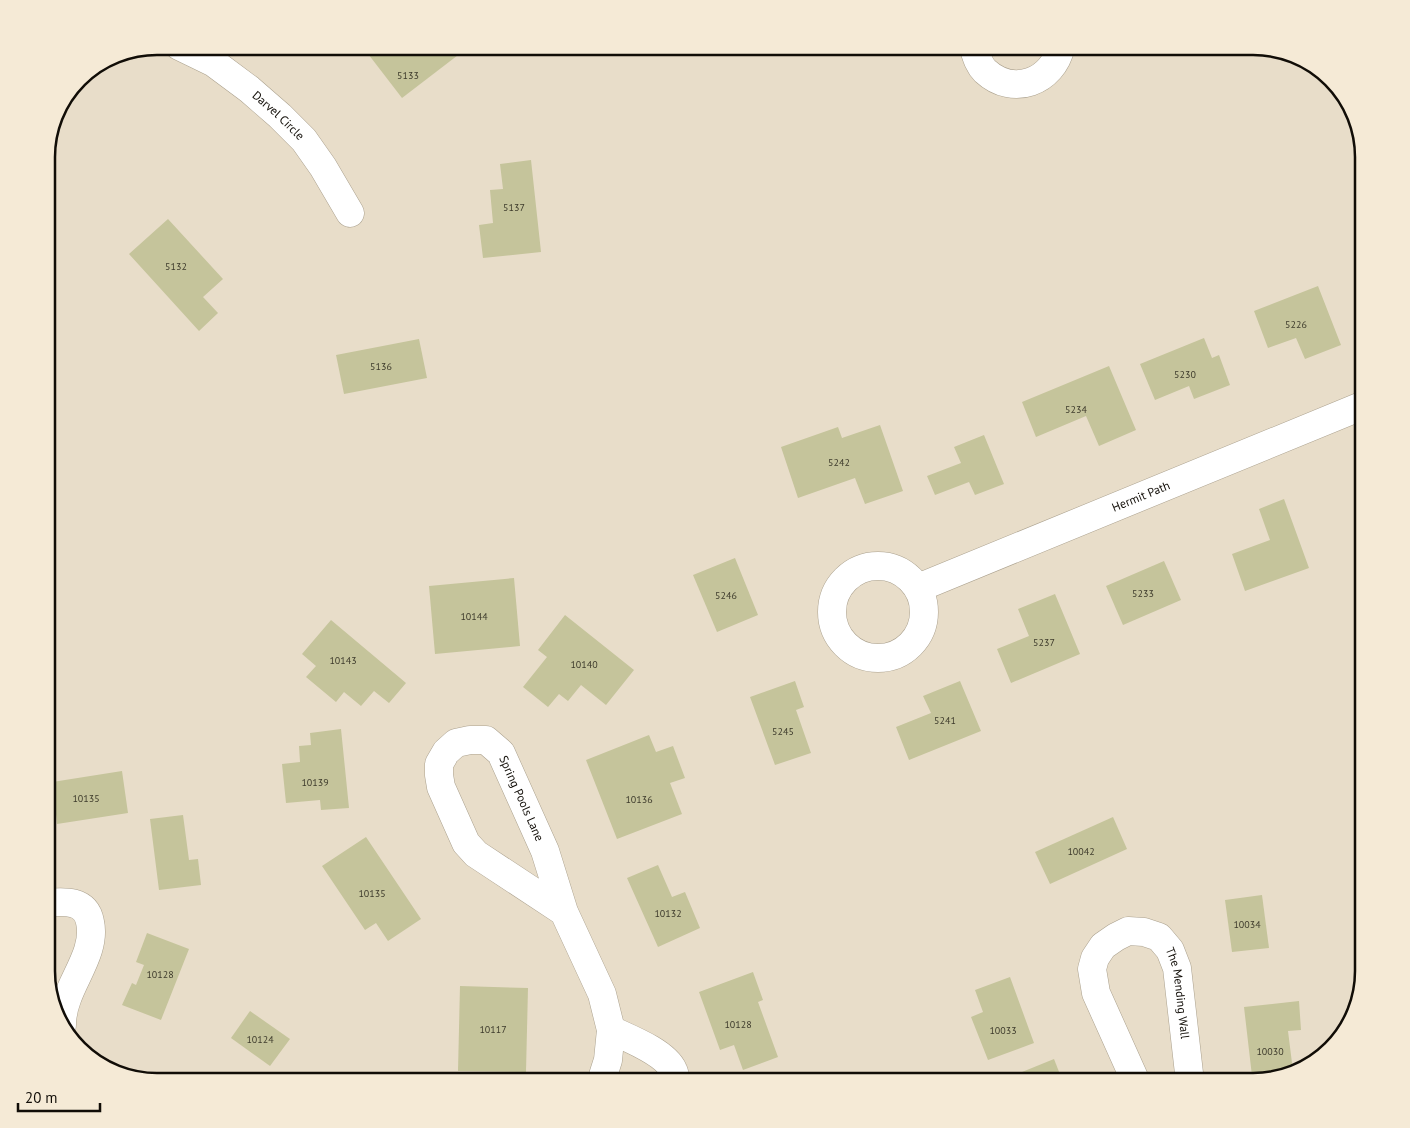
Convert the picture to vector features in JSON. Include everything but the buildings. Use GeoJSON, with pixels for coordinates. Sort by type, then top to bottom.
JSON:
{"type":"FeatureCollection","features":[{"type":"Feature","properties":{"kind":"street","name":"Darvel Circle"},"geometry":{"type":"LineString","coordinates":[[198,55],[214,63],[249,90],[280,116],[304,140],[350,213]]}},
{"type":"Feature","properties":{"kind":"street"},"geometry":{"type":"LineString","coordinates":[[975,55],[984,70],[997,80],[1011,84],[1030,83],[1043,77],[1055,64],[1058,55]]}},
{"type":"Feature","properties":{"kind":"street","name":"Hermit Path"},"geometry":{"type":"LineString","coordinates":[[918,588],[1355,409]]}},
{"type":"Feature","properties":{"kind":"street","name":"Spring Pools Lane"},"geometry":{"type":"LineString","coordinates":[[564,912],[476,854],[466,843],[441,786],[439,775],[440,764],[446,752],[456,743],[470,740],[486,740],[501,753],[545,851],[564,912],[602,994],[611,1030],[608,1060],[604,1073]]}},
{"type":"Feature","properties":{"kind":"street"},"geometry":{"type":"LineString","coordinates":[[55,902],[80,905],[89,915],[92,932],[86,956],[66,1000],[64,1013]]}},
{"type":"Feature","properties":{"kind":"street","name":"The Mending Wall"},"geometry":{"type":"LineString","coordinates":[[1132,1073],[1096,993],[1092,970],[1095,958],[1103,946],[1116,936],[1128,931],[1144,932],[1159,937],[1170,950],[1177,968],[1189,1073]]}},
{"type":"Feature","properties":{"kind":"street"},"geometry":{"type":"LineString","coordinates":[[611,1030],[643,1045],[662,1058],[674,1073]]}}]}
